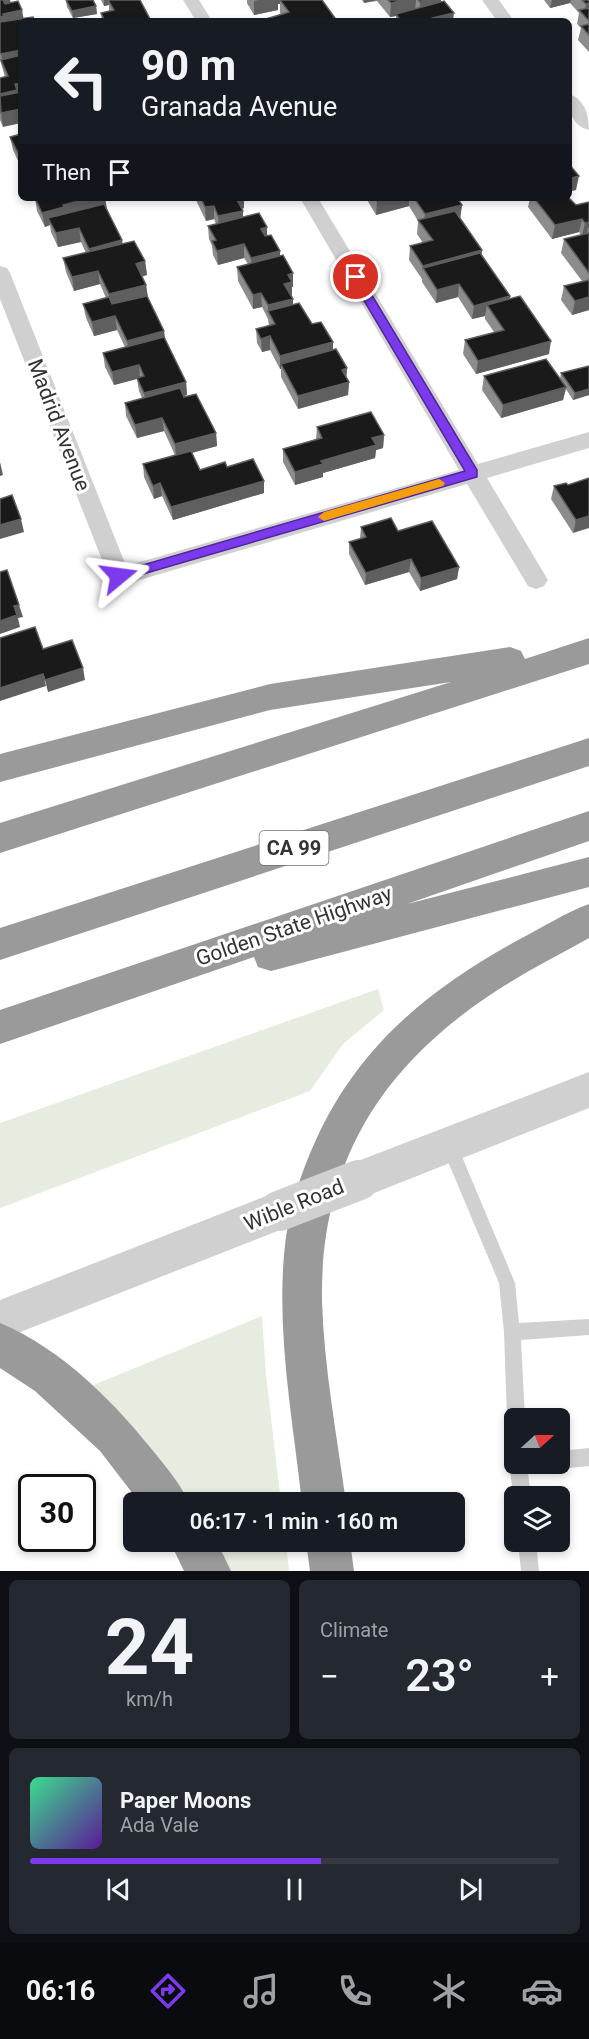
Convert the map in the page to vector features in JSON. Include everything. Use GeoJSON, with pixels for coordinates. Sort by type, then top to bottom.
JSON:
{"type":"FeatureCollection","features":[{"type":"Feature","properties":{"kind":"highway"},"geometry":{"type":"LineString","coordinates":[[0,768],[270,697],[589,651]]}},
{"type":"Feature","properties":{"kind":"highway"},"geometry":{"type":"LineString","coordinates":[[0,838],[589,651]]}},
{"type":"Feature","properties":{"kind":"highway","name":"CA 99"},"geometry":{"type":"LineString","coordinates":[[0,944],[589,752]]}},
{"type":"Feature","properties":{"kind":"highway","name":"Golden State Highway"},"geometry":{"type":"LineString","coordinates":[[0,1027],[589,826]]}},
{"type":"Feature","properties":{"kind":"highway"},"geometry":{"type":"LineString","coordinates":[[37,1014],[589,872]]}},
{"type":"Feature","properties":{"kind":"highway"},"geometry":{"type":"LineString","coordinates":[[323,1492],[302,1299],[304,1252],[311,1208],[337,1132],[375,1072],[423,1023],[460,994],[589,920]]}},
{"type":"Feature","properties":{"kind":"highway"},"geometry":{"type":"LineString","coordinates":[[0,1344],[50,1376],[114,1436],[158,1492]]}},
{"type":"Feature","properties":{"kind":"highway"},"geometry":{"type":"LineString","coordinates":[[198,1552],[209,1571]]}},
{"type":"Feature","properties":{"kind":"highway"},"geometry":{"type":"LineString","coordinates":[[329,1552],[332,1571]]}},
{"type":"Feature","properties":{"kind":"street"},"geometry":{"type":"LineString","coordinates":[[191,0],[202,18]]}},
{"type":"Feature","properties":{"kind":"street"},"geometry":{"type":"LineString","coordinates":[[490,0],[504,18]]}},
{"type":"Feature","properties":{"kind":"street"},"geometry":{"type":"LineString","coordinates":[[572,104],[589,125]]}},
{"type":"Feature","properties":{"kind":"street"},"geometry":{"type":"LineString","coordinates":[[311,201],[536,580]]}},
{"type":"Feature","properties":{"kind":"street","name":"Madrid Avenue"},"geometry":{"type":"LineString","coordinates":[[0,273],[119,576],[472,474]]}},
{"type":"Feature","properties":{"kind":"street"},"geometry":{"type":"LineString","coordinates":[[472,474],[589,440]]}},
{"type":"Feature","properties":{"kind":"street","name":"Wible Road"},"geometry":{"type":"LineString","coordinates":[[0,1320],[589,1090]]}},
{"type":"Feature","properties":{"kind":"lane"},"geometry":{"type":"LineString","coordinates":[[449,1145],[507,1283],[515,1408]]}},
{"type":"Feature","properties":{"kind":"lane"},"geometry":{"type":"LineString","coordinates":[[512,1332],[589,1327]]}},
{"type":"Feature","properties":{"kind":"lane"},"geometry":{"type":"LineString","coordinates":[[570,1459],[589,1457]]}},
{"type":"Feature","properties":{"kind":"lane"},"geometry":{"type":"LineString","coordinates":[[528,1552],[530,1571]]}},
{"type":"Feature","properties":{"kind":"shaded area"},"geometry":{"type":"Polygon","coordinates":[[[378,989],[384,1010],[343,1044],[310,1091],[0,1208],[0,1123],[378,989]]]}},
{"type":"Feature","properties":{"kind":"shaded area"},"geometry":{"type":"Polygon","coordinates":[[[262,1316],[266,1375],[280,1492],[178,1492],[91,1386],[262,1316]]]}},
{"type":"Feature","properties":{"kind":"shaded area"},"geometry":{"type":"Polygon","coordinates":[[[216,1552],[287,1552],[289,1571],[226,1571],[216,1552]]]}},
{"type":"Feature","properties":{"kind":"building"},"geometry":{"type":"Polygon","coordinates":[[[0,0],[3,0],[5,4],[18,1],[22,10],[3,14],[4,16],[0,17],[0,0]]]}},
{"type":"Feature","properties":{"kind":"building"},"geometry":{"type":"Polygon","coordinates":[[[66,0],[93,0],[96,6],[72,11],[66,0]]]}},
{"type":"Feature","properties":{"kind":"building"},"geometry":{"type":"Polygon","coordinates":[[[108,0],[140,0],[149,18],[104,18],[101,13],[114,10],[108,0]]]}},
{"type":"Feature","properties":{"kind":"building"},"geometry":{"type":"Polygon","coordinates":[[[280,0],[322,0],[335,18],[269,18],[289,12],[280,0]]]}},
{"type":"Feature","properties":{"kind":"building"},"geometry":{"type":"Polygon","coordinates":[[[388,0],[405,0],[391,3],[388,0]]]}},
{"type":"Feature","properties":{"kind":"building"},"geometry":{"type":"Polygon","coordinates":[[[444,1],[454,13],[432,18],[399,18],[396,14],[444,1]]]}},
{"type":"Feature","properties":{"kind":"building"},"geometry":{"type":"Polygon","coordinates":[[[589,8],[589,21],[579,10],[589,8]]]}},
{"type":"Feature","properties":{"kind":"building"},"geometry":{"type":"Polygon","coordinates":[[[18,19],[18,51],[1,54],[0,22],[18,19]]]}},
{"type":"Feature","properties":{"kind":"building"},"geometry":{"type":"Polygon","coordinates":[[[589,24],[589,35],[581,26],[589,24]]]}},
{"type":"Feature","properties":{"kind":"building"},"geometry":{"type":"Polygon","coordinates":[[[18,56],[18,84],[15,84],[17,90],[0,94],[0,78],[8,76],[1,60],[18,56]]]}},
{"type":"Feature","properties":{"kind":"building"},"geometry":{"type":"Polygon","coordinates":[[[18,93],[18,110],[1,113],[0,96],[18,93]]]}},
{"type":"Feature","properties":{"kind":"building"},"geometry":{"type":"Polygon","coordinates":[[[18,135],[18,151],[17,151],[10,137],[18,135]]]}},
{"type":"Feature","properties":{"kind":"building"},"geometry":{"type":"Polygon","coordinates":[[[572,168],[579,176],[572,178],[572,168]]]}},
{"type":"Feature","properties":{"kind":"building"},"geometry":{"type":"Polygon","coordinates":[[[36,201],[79,201],[63,205],[64,207],[42,213],[36,201]]]}},
{"type":"Feature","properties":{"kind":"building"},"geometry":{"type":"Polygon","coordinates":[[[202,201],[238,201],[243,211],[218,216],[214,206],[205,207],[202,201]]]}},
{"type":"Feature","properties":{"kind":"building"},"geometry":{"type":"Polygon","coordinates":[[[416,201],[459,201],[462,205],[425,214],[416,201]]]}},
{"type":"Feature","properties":{"kind":"building"},"geometry":{"type":"Polygon","coordinates":[[[536,201],[572,201],[576,205],[589,202],[589,222],[585,223],[582,219],[555,225],[536,201]]]}},
{"type":"Feature","properties":{"kind":"building"},"geometry":{"type":"Polygon","coordinates":[[[104,204],[122,240],[89,249],[79,228],[56,233],[48,218],[104,204]]]}},
{"type":"Feature","properties":{"kind":"building"},"geometry":{"type":"Polygon","coordinates":[[[455,211],[482,250],[423,266],[410,246],[433,240],[418,220],[455,211]]]}},
{"type":"Feature","properties":{"kind":"building"},"geometry":{"type":"Polygon","coordinates":[[[259,213],[267,227],[261,229],[265,236],[271,235],[280,251],[251,258],[244,244],[217,251],[212,241],[216,240],[208,226],[259,213]]]}},
{"type":"Feature","properties":{"kind":"building"},"geometry":{"type":"Polygon","coordinates":[[[589,233],[589,273],[564,239],[589,233]]]}},
{"type":"Feature","properties":{"kind":"building"},"geometry":{"type":"Polygon","coordinates":[[[134,241],[145,261],[136,264],[146,285],[109,294],[98,271],[72,277],[63,258],[134,241]]]}},
{"type":"Feature","properties":{"kind":"building"},"geometry":{"type":"Polygon","coordinates":[[[480,253],[510,296],[474,306],[459,284],[437,290],[423,268],[480,253]]]}},
{"type":"Feature","properties":{"kind":"building"},"geometry":{"type":"Polygon","coordinates":[[[283,255],[293,273],[288,275],[292,282],[284,284],[293,299],[268,305],[261,293],[253,295],[237,267],[283,255]]]}},
{"type":"Feature","properties":{"kind":"building"},"geometry":{"type":"Polygon","coordinates":[[[589,280],[589,297],[575,301],[564,286],[589,280]]]}},
{"type":"Feature","properties":{"kind":"building"},"geometry":{"type":"Polygon","coordinates":[[[147,296],[164,331],[127,341],[115,316],[92,322],[83,304],[109,297],[112,304],[147,296]]]}},
{"type":"Feature","properties":{"kind":"building"},"geometry":{"type":"Polygon","coordinates":[[[520,296],[551,341],[478,361],[465,340],[504,330],[487,305],[520,296]]]}},
{"type":"Feature","properties":{"kind":"building"},"geometry":{"type":"Polygon","coordinates":[[[299,303],[312,324],[321,322],[333,342],[280,356],[270,336],[261,339],[256,329],[275,324],[268,311],[299,303]]]}},
{"type":"Feature","properties":{"kind":"building"},"geometry":{"type":"Polygon","coordinates":[[[164,337],[186,382],[144,393],[137,378],[144,376],[139,365],[112,372],[103,353],[164,337]]]}},
{"type":"Feature","properties":{"kind":"building"},"geometry":{"type":"Polygon","coordinates":[[[336,349],[347,368],[342,370],[349,382],[298,396],[281,364],[336,349]]]}},
{"type":"Feature","properties":{"kind":"building"},"geometry":{"type":"Polygon","coordinates":[[[546,359],[566,387],[503,405],[484,376],[546,359]]]}},
{"type":"Feature","properties":{"kind":"building"},"geometry":{"type":"Polygon","coordinates":[[[589,366],[589,389],[575,393],[561,373],[589,366]]]}},
{"type":"Feature","properties":{"kind":"building"},"geometry":{"type":"Polygon","coordinates":[[[180,388],[184,397],[196,394],[216,433],[175,444],[162,418],[135,425],[125,403],[180,388]]]}},
{"type":"Feature","properties":{"kind":"building"},"geometry":{"type":"Polygon","coordinates":[[[371,412],[384,435],[372,438],[376,445],[321,461],[323,464],[295,472],[283,449],[322,438],[317,427],[371,412]]]}},
{"type":"Feature","properties":{"kind":"building"},"geometry":{"type":"Polygon","coordinates":[[[191,451],[200,470],[225,462],[227,467],[253,459],[264,481],[171,507],[160,483],[153,486],[143,464],[191,451]]]}},
{"type":"Feature","properties":{"kind":"building"},"geometry":{"type":"Polygon","coordinates":[[[589,478],[589,516],[576,520],[554,486],[566,483],[568,485],[589,478]]]}},
{"type":"Feature","properties":{"kind":"building"},"geometry":{"type":"Polygon","coordinates":[[[12,495],[21,519],[0,525],[0,499],[12,495]]]}},
{"type":"Feature","properties":{"kind":"building"},"geometry":{"type":"Polygon","coordinates":[[[391,518],[398,531],[432,521],[459,567],[421,578],[411,559],[366,573],[349,542],[366,537],[361,527],[391,518]]]}},
{"type":"Feature","properties":{"kind":"building"},"geometry":{"type":"Polygon","coordinates":[[[7,570],[19,605],[14,606],[17,615],[0,621],[0,572],[7,570]]]}},
{"type":"Feature","properties":{"kind":"building"},"geometry":{"type":"Polygon","coordinates":[[[35,627],[43,649],[72,640],[83,668],[45,680],[43,674],[0,688],[0,638],[35,627]]]}},
{"type":"Feature","properties":{"kind":"slow traffic"},"geometry":{"type":"LineString","coordinates":[[324,517],[439,483]]}},
{"type":"Feature","properties":{"kind":"route"},"geometry":{"type":"LineString","coordinates":[[119,576],[472,474],[356,277]]}}]}
